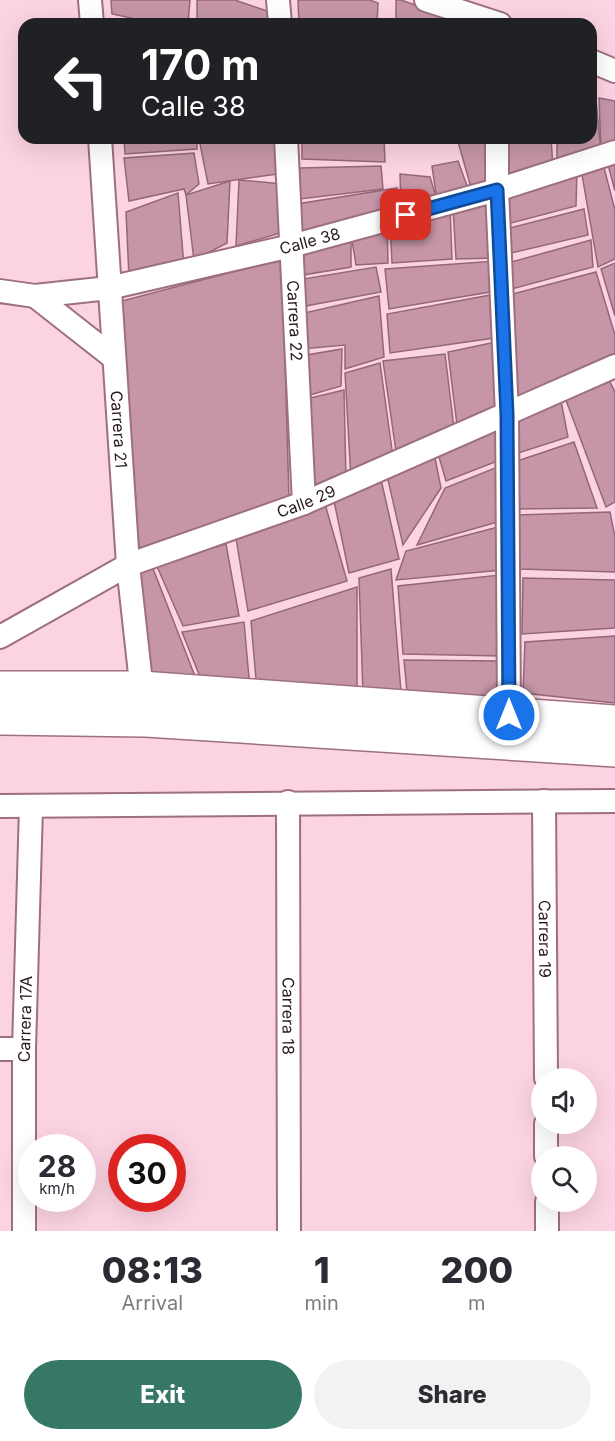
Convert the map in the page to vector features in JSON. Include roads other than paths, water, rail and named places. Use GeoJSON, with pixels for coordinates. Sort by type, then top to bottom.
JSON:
{"type":"FeatureCollection","features":[{"type":"Feature","properties":{"kind":"main road"},"geometry":{"type":"LineString","coordinates":[[0,688],[141,688],[615,722]]}},
{"type":"Feature","properties":{"kind":"main road"},"geometry":{"type":"LineString","coordinates":[[0,718],[146,720],[615,750]]}},
{"type":"Feature","properties":{"kind":"street"},"geometry":{"type":"LineString","coordinates":[[90,0],[92,18]]}},
{"type":"Feature","properties":{"kind":"street"},"geometry":{"type":"LineString","coordinates":[[278,0],[280,18]]}},
{"type":"Feature","properties":{"kind":"street"},"geometry":{"type":"LineString","coordinates":[[426,0],[482,18]]}},
{"type":"Feature","properties":{"kind":"street"},"geometry":{"type":"LineString","coordinates":[[597,64],[615,71]]}},
{"type":"Feature","properties":{"kind":"street","name":"Carrera 21"},"geometry":{"type":"LineString","coordinates":[[100,144],[128,565],[146,720]]}},
{"type":"Feature","properties":{"kind":"street","name":"Carrera 22"},"geometry":{"type":"LineString","coordinates":[[286,144],[304,504]]}},
{"type":"Feature","properties":{"kind":"street"},"geometry":{"type":"LineString","coordinates":[[498,144],[497,190],[507,414],[509,715]]}},
{"type":"Feature","properties":{"kind":"street","name":"Calle 38"},"geometry":{"type":"LineString","coordinates":[[0,291],[35,296],[110,288],[291,246],[497,190],[615,152]]}},
{"type":"Feature","properties":{"kind":"street"},"geometry":{"type":"LineString","coordinates":[[35,296],[114,358]]}},
{"type":"Feature","properties":{"kind":"street","name":"Calle 29"},"geometry":{"type":"LineString","coordinates":[[0,637],[128,565],[304,504],[615,366]]}},
{"type":"Feature","properties":{"kind":"street","name":"Carrera 19"},"geometry":{"type":"LineString","coordinates":[[544,801],[546,1068]]}},
{"type":"Feature","properties":{"kind":"street"},"geometry":{"type":"LineString","coordinates":[[0,806],[615,801]]}},
{"type":"Feature","properties":{"kind":"street","name":"Carrera 18"},"geometry":{"type":"LineString","coordinates":[[288,802],[289,1231]]}},
{"type":"Feature","properties":{"kind":"street","name":"Carrera 17A"},"geometry":{"type":"LineString","coordinates":[[24,1231],[24,1049],[31,807]]}},
{"type":"Feature","properties":{"kind":"street"},"geometry":{"type":"LineString","coordinates":[[0,1049],[24,1049]]}},
{"type":"Feature","properties":{"kind":"street"},"geometry":{"type":"LineString","coordinates":[[547,1212],[547,1231]]}}]}
